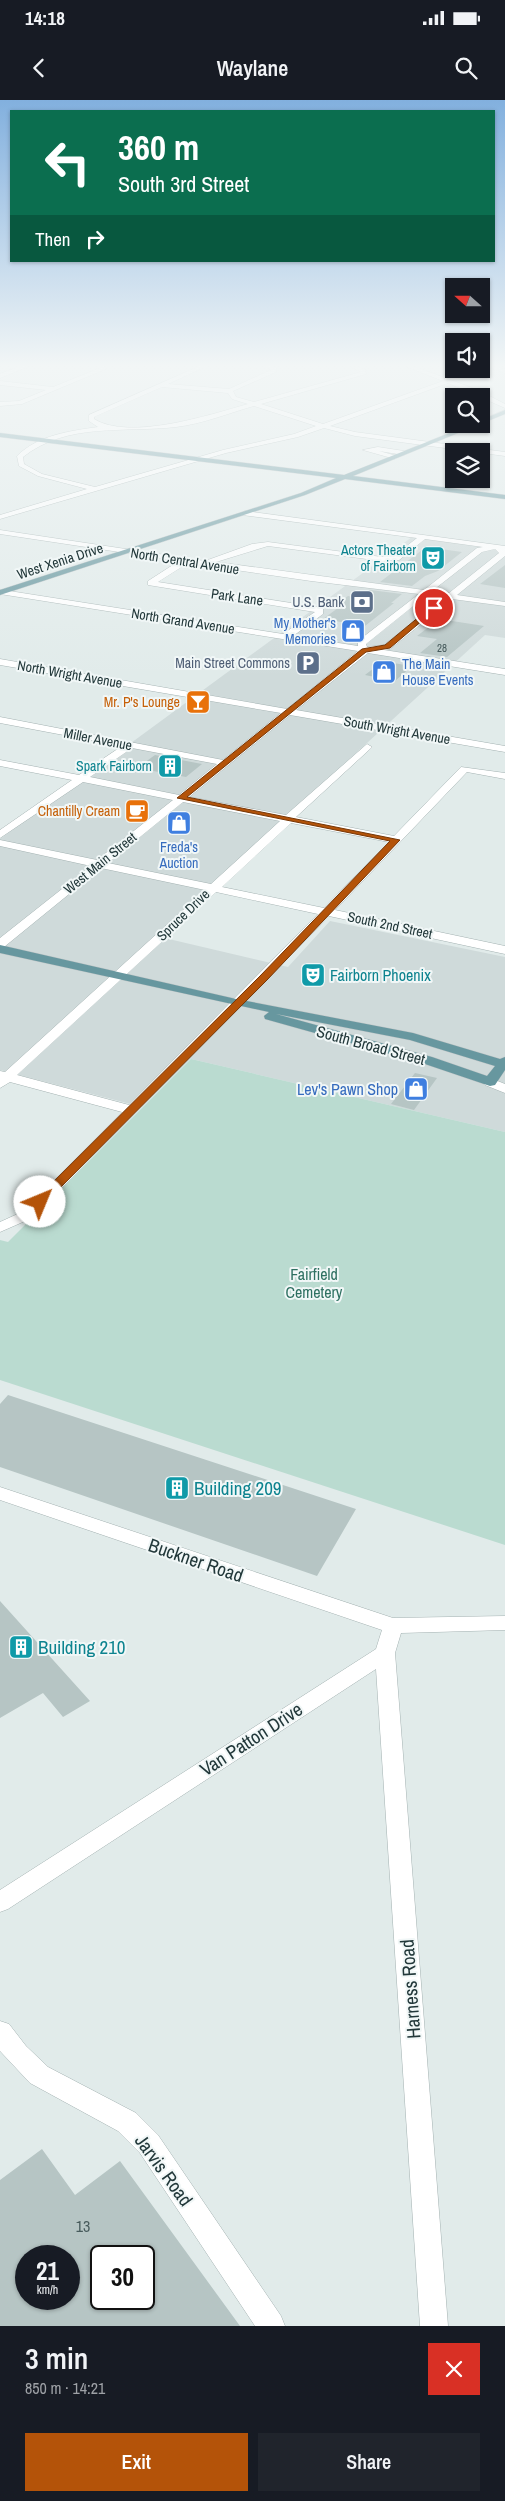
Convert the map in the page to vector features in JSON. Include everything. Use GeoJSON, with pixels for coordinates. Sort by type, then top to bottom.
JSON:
{"type":"FeatureCollection","features":[{"type":"Feature","properties":{"kind":"main road"},"geometry":{"type":"LineString","coordinates":[[278,469],[505,497]]}},
{"type":"Feature","properties":{"kind":"main road","name":"West Xenia Drive"},"geometry":{"type":"LineString","coordinates":[[1,593],[245,513],[365,469]]}},
{"type":"Feature","properties":{"kind":"main road","name":"South Broad Street"},"geometry":{"type":"LineString","coordinates":[[0,948],[236,1003],[413,1037],[504,1064]]}},
{"type":"Feature","properties":{"kind":"main road","name":"South Broad Street"},"geometry":{"type":"LineString","coordinates":[[236,1003],[291,1023],[427,1060],[490,1082]]}},
{"type":"Feature","properties":{"kind":"main road"},"geometry":{"type":"LineString","coordinates":[[490,1082],[504,1064]]}},
{"type":"Feature","properties":{"kind":"street"},"geometry":{"type":"LineString","coordinates":[[28,469],[40,475],[96,489]]}},
{"type":"Feature","properties":{"kind":"street"},"geometry":{"type":"LineString","coordinates":[[0,517],[164,469]]}},
{"type":"Feature","properties":{"kind":"street"},"geometry":{"type":"LineString","coordinates":[[245,513],[503,546]]}},
{"type":"Feature","properties":{"kind":"street","name":"North Central Avenue"},"geometry":{"type":"LineString","coordinates":[[0,532],[311,579],[342,587],[449,596],[505,604]]}},
{"type":"Feature","properties":{"kind":"street"},"geometry":{"type":"LineString","coordinates":[[205,564],[255,546],[268,544],[393,559],[423,537]]}},
{"type":"Feature","properties":{"kind":"street"},"geometry":{"type":"LineString","coordinates":[[420,595],[480,550],[503,546]]}},
{"type":"Feature","properties":{"kind":"street","name":"West Main Street"},"geometry":{"type":"LineString","coordinates":[[0,944],[364,650],[387,647],[504,553],[503,546]]}},
{"type":"Feature","properties":{"kind":"street","name":"Park Lane"},"geometry":{"type":"LineString","coordinates":[[185,561],[151,583],[320,610],[320,612],[285,637]]}},
{"type":"Feature","properties":{"kind":"street","name":"North Grand Avenue"},"geometry":{"type":"LineString","coordinates":[[1,593],[505,672]]}},
{"type":"Feature","properties":{"kind":"street","name":"North Central Avenue"},"geometry":{"type":"LineString","coordinates":[[420,595],[441,602],[505,611]]}},
{"type":"Feature","properties":{"kind":"street","name":"West Main Street"},"geometry":{"type":"LineString","coordinates":[[364,650],[362,643],[420,595]]}},
{"type":"Feature","properties":{"kind":"street","name":"North Wright Avenue"},"geometry":{"type":"LineString","coordinates":[[0,662],[288,711]]}},
{"type":"Feature","properties":{"kind":"street","name":"South Wright Avenue"},"geometry":{"type":"LineString","coordinates":[[288,711],[505,749]]}},
{"type":"Feature","properties":{"kind":"street","name":"Miller Avenue"},"geometry":{"type":"LineString","coordinates":[[0,720],[225,763]]}},
{"type":"Feature","properties":{"kind":"street"},"geometry":{"type":"LineString","coordinates":[[0,835],[130,745]]}},
{"type":"Feature","properties":{"kind":"street","name":"Spruce Drive"},"geometry":{"type":"LineString","coordinates":[[3,1079],[119,976],[212,888],[367,747]]}},
{"type":"Feature","properties":{"kind":"street"},"geometry":{"type":"LineString","coordinates":[[0,763],[396,840]]}},
{"type":"Feature","properties":{"kind":"street"},"geometry":{"type":"LineString","coordinates":[[0,1227],[27,1215],[327,912],[465,769],[505,776]]}},
{"type":"Feature","properties":{"kind":"street","name":"South 2nd Street"},"geometry":{"type":"LineString","coordinates":[[0,843],[505,950]]}},
{"type":"Feature","properties":{"kind":"street"},"geometry":{"type":"LineString","coordinates":[[3,1079],[131,1110]]}},
{"type":"Feature","properties":{"kind":"street","name":"South Broad Street"},"geometry":{"type":"LineString","coordinates":[[490,1082],[505,1089]]}},
{"type":"Feature","properties":{"kind":"street","name":"Buckner Road"},"geometry":{"type":"LineString","coordinates":[[0,1493],[393,1626]]}},
{"type":"Feature","properties":{"kind":"street"},"geometry":{"type":"LineString","coordinates":[[385,1653],[393,1626],[505,1623]]}},
{"type":"Feature","properties":{"kind":"street","name":"Van Patton Drive"},"geometry":{"type":"LineString","coordinates":[[0,1902],[385,1653]]}},
{"type":"Feature","properties":{"kind":"street","name":"Harness Road"},"geometry":{"type":"LineString","coordinates":[[385,1653],[434,2326]]}},
{"type":"Feature","properties":{"kind":"street","name":"Jarvis Road"},"geometry":{"type":"LineString","coordinates":[[0,2032],[17,2054],[38,2075],[127,2122],[149,2144],[271,2326]]}},
{"type":"Feature","properties":{"kind":"shaded area"},"geometry":{"type":"Polygon","coordinates":[[[412,537],[505,551],[505,638],[485,635],[156,936],[288,967],[330,921],[505,957],[505,1132],[191,1059],[142,1107],[0,1070],[0,839],[412,537]]]}},
{"type":"Feature","properties":{"kind":"green space","name":"Fairfield Cemetery"},"geometry":{"type":"Polygon","coordinates":[[[191,1059],[505,1132],[505,1545],[0,1380],[0,1240],[8,1242],[191,1059]]]}},
{"type":"Feature","properties":{"kind":"building"},"geometry":{"type":"Polygon","coordinates":[[[426,547],[462,552],[438,571],[425,576],[412,586],[380,582],[426,547]]]}},
{"type":"Feature","properties":{"kind":"building"},"geometry":{"type":"Polygon","coordinates":[[[505,565],[505,588],[480,584],[505,565]]]}},
{"type":"Feature","properties":{"kind":"building"},"geometry":{"type":"Polygon","coordinates":[[[370,590],[402,594],[391,603],[394,603],[365,626],[323,619],[338,608],[332,607],[348,596],[360,598],[370,590]]]}},
{"type":"Feature","properties":{"kind":"building"},"geometry":{"type":"Polygon","coordinates":[[[439,619],[484,626],[447,657],[420,653],[437,639],[417,636],[439,619]]]}},
{"type":"Feature","properties":{"kind":"building","name":"The Main House Events"},"geometry":{"type":"Polygon","coordinates":[[[383,663],[412,666],[395,681],[365,675],[383,663]]]}},
{"type":"Feature","properties":{"kind":"building","name":"Spark Fairborn"},"geometry":{"type":"Polygon","coordinates":[[[155,755],[202,764],[186,777],[137,768],[155,755]]]}},
{"type":"Feature","properties":{"kind":"building","name":"Lev's Pawn Shop"},"geometry":{"type":"Polygon","coordinates":[[[415,1073],[437,1078],[414,1110],[391,1104],[415,1073]]]}},
{"type":"Feature","properties":{"kind":"building","name":"Building 209"},"geometry":{"type":"Polygon","coordinates":[[[8,1395],[356,1509],[317,1576],[0,1467],[0,1404],[8,1395]]]}},
{"type":"Feature","properties":{"kind":"building","name":"Building 210"},"geometry":{"type":"Polygon","coordinates":[[[0,1601],[90,1701],[63,1717],[43,1693],[0,1718],[0,1601]]]}},
{"type":"Feature","properties":{"kind":"building"},"geometry":{"type":"Polygon","coordinates":[[[42,2149],[75,2195],[120,2161],[240,2326],[0,2326],[0,2180],[42,2149]]]}},
{"type":"Feature","properties":{"kind":"place","name":"Actors Theater of Fairborn"},"geometry":{"type":"Point","coordinates":[433,558]}},
{"type":"Feature","properties":{"kind":"place","name":"U.S. Bank"},"geometry":{"type":"Point","coordinates":[362,602]}},
{"type":"Feature","properties":{"kind":"place","name":"My Mother's Memories"},"geometry":{"type":"Point","coordinates":[353,631]}},
{"type":"Feature","properties":{"kind":"place","name":"Main Street Commons"},"geometry":{"type":"Point","coordinates":[308,663]}},
{"type":"Feature","properties":{"kind":"place","name":"The Main House Events"},"geometry":{"type":"Point","coordinates":[384,672]}},
{"type":"Feature","properties":{"kind":"place","name":"Mr. P's Lounge"},"geometry":{"type":"Point","coordinates":[198,702]}},
{"type":"Feature","properties":{"kind":"place","name":"Spark Fairborn"},"geometry":{"type":"Point","coordinates":[170,766]}},
{"type":"Feature","properties":{"kind":"place","name":"Chantilly Cream"},"geometry":{"type":"Point","coordinates":[137,811]}},
{"type":"Feature","properties":{"kind":"place","name":"Freda's Auction"},"geometry":{"type":"Point","coordinates":[179,823]}},
{"type":"Feature","properties":{"kind":"place","name":"Fairborn Phoenix"},"geometry":{"type":"Point","coordinates":[313,975]}},
{"type":"Feature","properties":{"kind":"place","name":"Lev's Pawn Shop"},"geometry":{"type":"Point","coordinates":[416,1089]}},
{"type":"Feature","properties":{"kind":"place","name":"Building 209"},"geometry":{"type":"Point","coordinates":[177,1488]}},
{"type":"Feature","properties":{"kind":"place","name":"Building 210"},"geometry":{"type":"Point","coordinates":[21,1647]}},
{"type":"Feature","properties":{"kind":"route"},"geometry":{"type":"LineString","coordinates":[[40,1202],[263,978],[396,840],[181,798],[364,650],[387,647],[434,608]]}}]}
